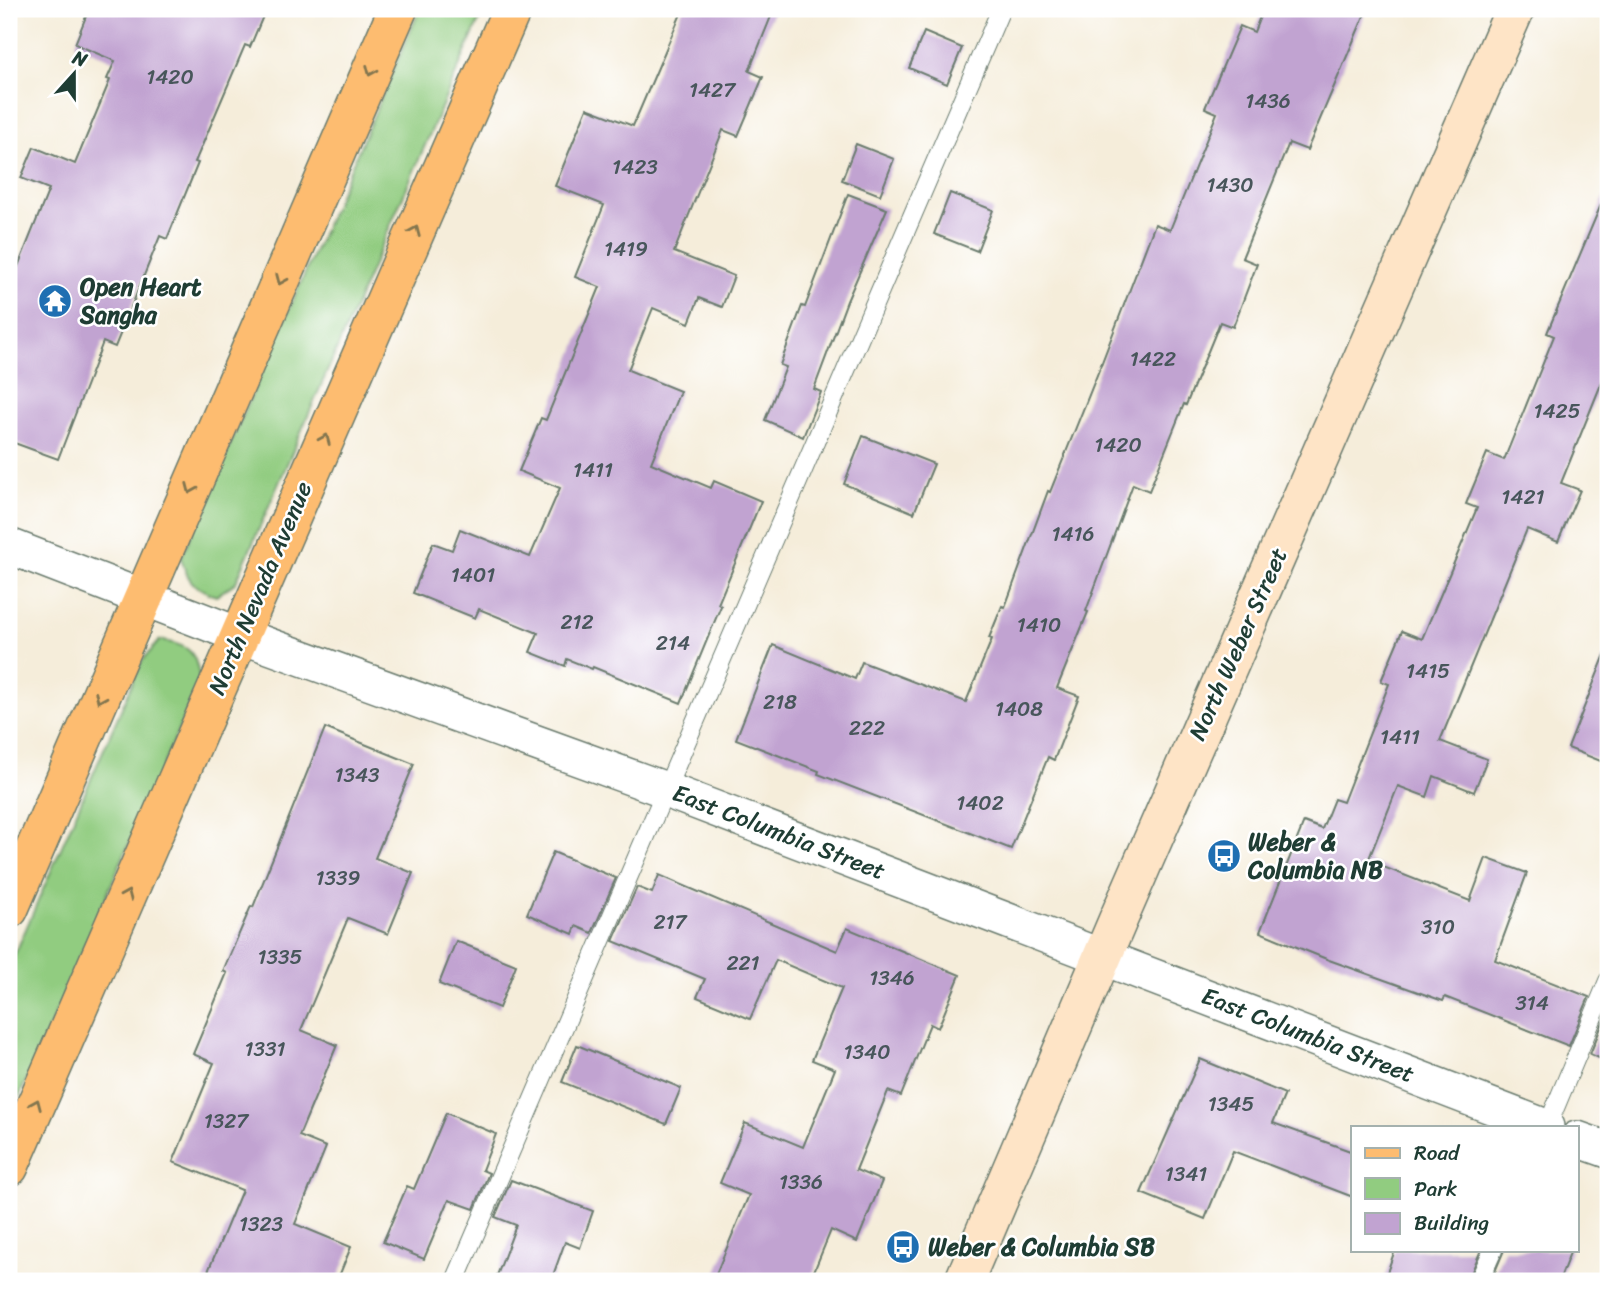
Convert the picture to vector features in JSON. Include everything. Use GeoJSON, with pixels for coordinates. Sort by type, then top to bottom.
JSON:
{"type":"FeatureCollection","features":[{"type":"Feature","properties":{"kind":"main road"},"geometry":{"type":"LineString","coordinates":[[9,909],[398,9]]}},
{"type":"Feature","properties":{"kind":"main road","name":"North Nevada Avenue"},"geometry":{"type":"LineString","coordinates":[[9,1167],[512,9]]}},
{"type":"Feature","properties":{"kind":"street","name":"North Weber Street"},"geometry":{"type":"LineString","coordinates":[[964,1281],[1102,956],[1515,9]]}},
{"type":"Feature","properties":{"kind":"street","name":"East Columbia Street"},"geometry":{"type":"LineString","coordinates":[[9,545],[239,635],[666,790],[1543,1126]]}},
{"type":"Feature","properties":{"kind":"street"},"geometry":{"type":"LineString","coordinates":[[1578,1139],[1608,1150]]}},
{"type":"Feature","properties":{"kind":"lane"},"geometry":{"type":"LineString","coordinates":[[455,1281],[1001,9]]}},
{"type":"Feature","properties":{"kind":"lane"},"geometry":{"type":"LineString","coordinates":[[1546,1126],[1608,981]]}},
{"type":"Feature","properties":{"kind":"lane"},"geometry":{"type":"LineString","coordinates":[[1479,1281],[1492,1252]]}},
{"type":"Feature","properties":{"kind":"green space"},"geometry":{"type":"Polygon","coordinates":[[[420,9],[484,9],[236,582],[216,596],[193,583],[181,558],[420,9]]]}},
{"type":"Feature","properties":{"kind":"green space"},"geometry":{"type":"Polygon","coordinates":[[[160,640],[189,651],[196,662],[200,680],[9,1120],[9,968],[142,661],[160,640]]]}},
{"type":"Feature","properties":{"kind":"building"},"geometry":{"type":"Polygon","coordinates":[[[89,9],[266,9],[250,47],[245,45],[195,162],[198,163],[167,239],[160,236],[115,347],[103,342],[58,459],[9,441],[9,289],[49,189],[21,178],[34,147],[75,164],[110,80],[107,79],[115,61],[75,44],[89,9]]]}},
{"type":"Feature","properties":{"kind":"building"},"geometry":{"type":"Polygon","coordinates":[[[683,9],[774,9],[749,71],[763,77],[738,136],[723,130],[674,252],[734,276],[722,307],[699,298],[689,323],[653,308],[628,370],[680,391],[651,463],[711,488],[714,481],[761,501],[681,703],[593,667],[592,669],[567,659],[565,666],[530,652],[538,633],[479,609],[475,618],[413,593],[433,543],[452,550],[460,529],[530,557],[560,488],[519,471],[541,418],[546,420],[600,287],[575,277],[604,205],[555,186],[587,108],[633,126],[683,9]]]}},
{"type":"Feature","properties":{"kind":"building"},"geometry":{"type":"Polygon","coordinates":[[[1263,9],[1367,9],[1307,150],[1289,143],[1242,258],[1257,264],[1233,327],[1220,322],[1149,491],[1133,484],[1086,611],[1088,612],[1057,688],[1079,696],[1054,760],[1048,757],[1011,849],[736,739],[773,645],[855,679],[862,662],[966,702],[992,639],[989,638],[1002,606],[1005,607],[1048,491],[1050,492],[1099,370],[1155,224],[1170,230],[1217,113],[1205,108],[1240,26],[1254,32],[1263,9]]]}},
{"type":"Feature","properties":{"kind":"building"},"geometry":{"type":"Polygon","coordinates":[[[924,32],[962,48],[947,84],[909,68],[924,32]]]}},
{"type":"Feature","properties":{"kind":"building"},"geometry":{"type":"Polygon","coordinates":[[[856,144],[894,159],[880,195],[842,180],[856,144]]]}},
{"type":"Feature","properties":{"kind":"building"},"geometry":{"type":"Polygon","coordinates":[[[1608,188],[1608,367],[1561,483],[1580,490],[1558,542],[1527,529],[1440,741],[1487,759],[1474,792],[1434,776],[1427,797],[1398,786],[1368,861],[1470,901],[1486,858],[1527,873],[1495,960],[1589,997],[1569,1046],[1445,997],[1443,1001],[1260,932],[1304,822],[1322,829],[1334,799],[1343,802],[1389,684],[1381,681],[1402,631],[1422,639],[1477,508],[1466,504],[1487,453],[1504,460],[1554,336],[1547,333],[1608,188]]]}},
{"type":"Feature","properties":{"kind":"building"},"geometry":{"type":"Polygon","coordinates":[[[950,193],[993,210],[977,251],[934,234],[950,193]]]}},
{"type":"Feature","properties":{"kind":"building"},"geometry":{"type":"Polygon","coordinates":[[[848,194],[887,209],[847,301],[814,389],[821,392],[803,437],[765,420],[786,367],[780,365],[848,194]]]}},
{"type":"Feature","properties":{"kind":"building"},"geometry":{"type":"Polygon","coordinates":[[[863,436],[934,464],[914,513],[844,484],[863,436]]]}},
{"type":"Feature","properties":{"kind":"building"},"geometry":{"type":"Polygon","coordinates":[[[1608,652],[1608,764],[1568,748],[1608,652]]]}},
{"type":"Feature","properties":{"kind":"building"},"geometry":{"type":"Polygon","coordinates":[[[325,728],[414,764],[375,858],[413,873],[388,934],[348,918],[301,1030],[337,1045],[299,1136],[326,1147],[295,1224],[351,1247],[337,1281],[204,1281],[242,1190],[173,1162],[214,1063],[193,1054],[227,973],[223,971],[251,906],[253,907],[325,728]]]}},
{"type":"Feature","properties":{"kind":"building"},"geometry":{"type":"Polygon","coordinates":[[[553,852],[616,878],[592,933],[576,926],[573,934],[527,914],[553,852]]]}},
{"type":"Feature","properties":{"kind":"building"},"geometry":{"type":"Polygon","coordinates":[[[659,875],[837,951],[847,928],[960,975],[938,1028],[930,1024],[901,1096],[888,1091],[856,1170],[882,1181],[857,1242],[831,1230],[810,1281],[713,1281],[749,1195],[720,1183],[745,1123],[803,1147],[835,1069],[812,1060],[842,988],[776,960],[750,1019],[697,997],[705,979],[613,941],[637,887],[652,893],[659,875]]]}},
{"type":"Feature","properties":{"kind":"building"},"geometry":{"type":"Polygon","coordinates":[[[456,941],[516,965],[499,1008],[439,984],[456,941]]]}},
{"type":"Feature","properties":{"kind":"building"},"geometry":{"type":"Polygon","coordinates":[[[1608,1010],[1608,1062],[1590,1054],[1608,1010]]]}},
{"type":"Feature","properties":{"kind":"building"},"geometry":{"type":"Polygon","coordinates":[[[577,1045],[681,1088],[666,1124],[562,1082],[577,1045]]]}},
{"type":"Feature","properties":{"kind":"building"},"geometry":{"type":"Polygon","coordinates":[[[1200,1059],[1285,1094],[1273,1123],[1351,1151],[1351,1196],[1233,1151],[1205,1219],[1141,1193],[1200,1059]]]}},
{"type":"Feature","properties":{"kind":"building"},"geometry":{"type":"Polygon","coordinates":[[[446,1113],[496,1134],[482,1170],[489,1173],[474,1209],[449,1200],[424,1259],[383,1242],[407,1186],[414,1189],[446,1113]]]}},
{"type":"Feature","properties":{"kind":"building"},"geometry":{"type":"Polygon","coordinates":[[[511,1180],[593,1211],[580,1248],[565,1242],[551,1281],[495,1281],[516,1225],[495,1217],[511,1180]]]}},
{"type":"Feature","properties":{"kind":"building"},"geometry":{"type":"Polygon","coordinates":[[[1394,1252],[1480,1252],[1468,1281],[1384,1281],[1394,1252]]]}},
{"type":"Feature","properties":{"kind":"building"},"geometry":{"type":"Polygon","coordinates":[[[1503,1252],[1570,1252],[1559,1281],[1491,1281],[1503,1252]]]}},
{"type":"Feature","properties":{"kind":"place","name":"Open Heart Sangha"},"geometry":{"type":"Point","coordinates":[55,301]}},
{"type":"Feature","properties":{"kind":"place","name":"Weber & Columbia NB"},"geometry":{"type":"Point","coordinates":[1224,856]}},
{"type":"Feature","properties":{"kind":"place","name":"Weber & Columbia SB"},"geometry":{"type":"Point","coordinates":[903,1247]}}]}
